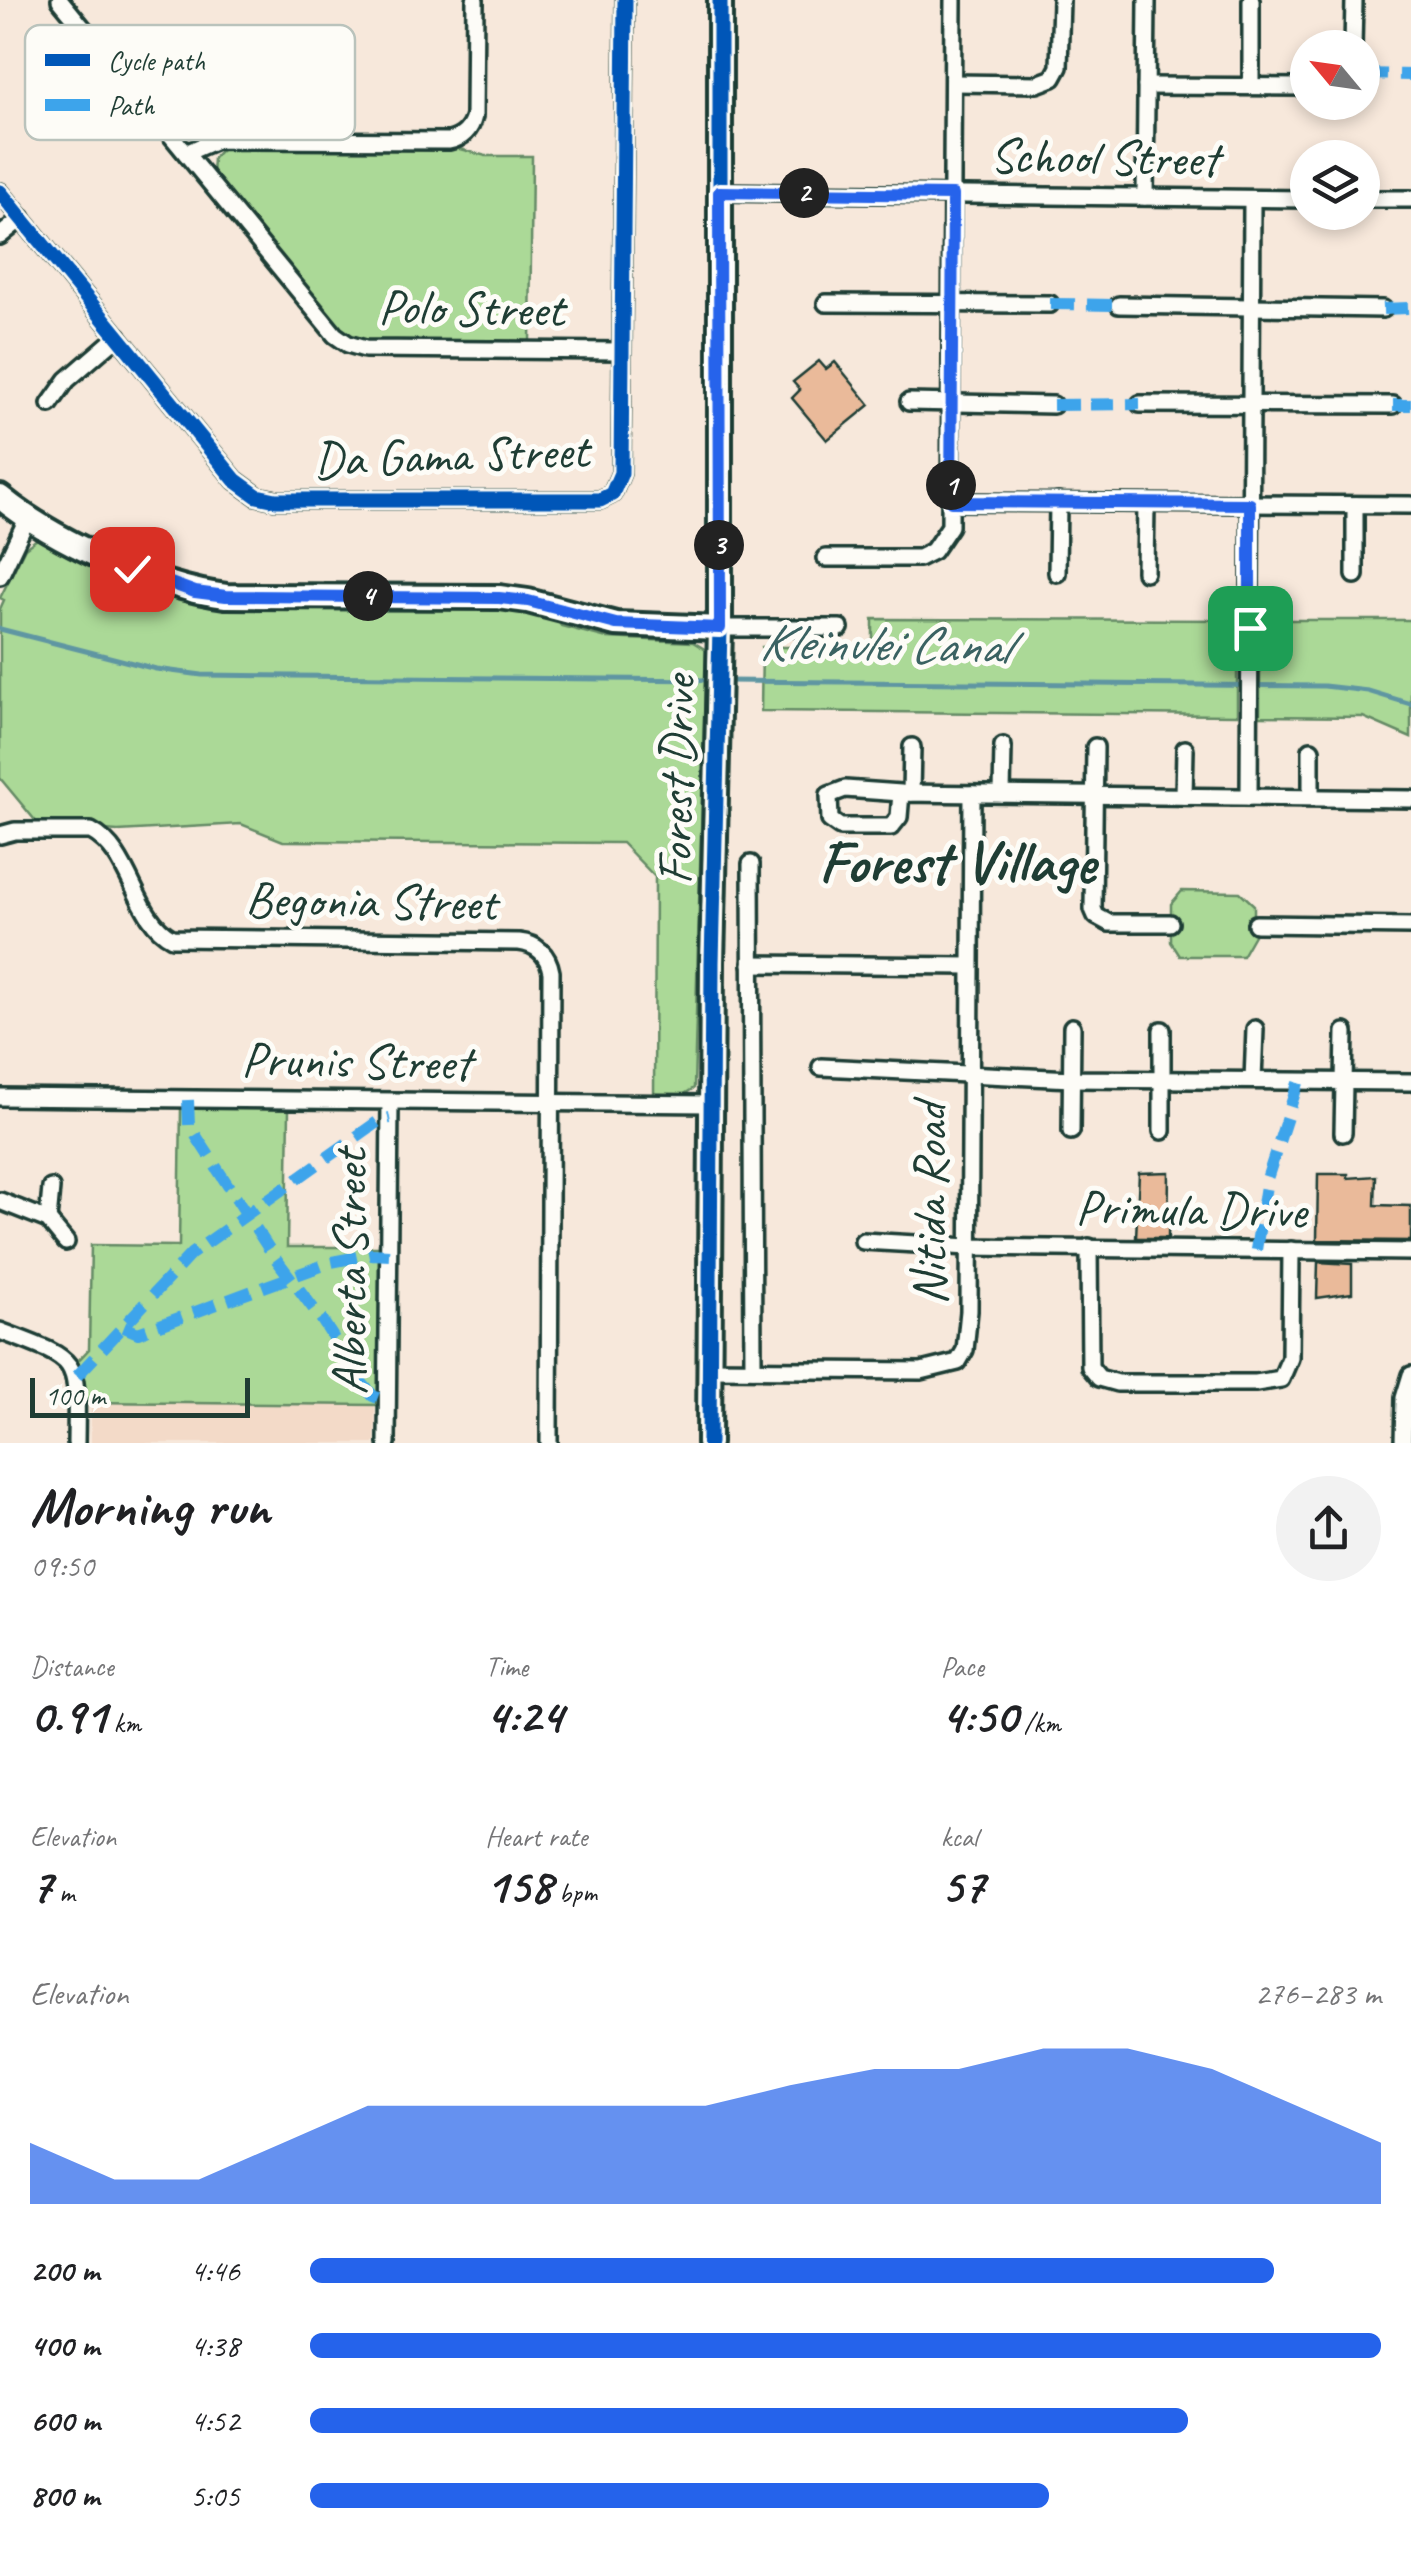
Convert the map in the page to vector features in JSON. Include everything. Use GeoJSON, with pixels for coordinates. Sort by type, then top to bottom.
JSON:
{"type":"FeatureCollection","features":[{"type":"Feature","properties":{"kind":"street","name":"Polo Street"},"geometry":{"type":"LineString","coordinates":[[60,0],[81,25]]}},
{"type":"Feature","properties":{"kind":"street"},"geometry":{"type":"LineString","coordinates":[[186,153],[216,140],[449,140],[461,136],[470,128],[474,116],[475,0]]}},
{"type":"Feature","properties":{"kind":"street","name":"Da Gama Street"},"geometry":{"type":"LineString","coordinates":[[0,192],[235,480],[258,496],[276,500],[606,498],[618,485],[621,473],[625,0]]}},
{"type":"Feature","properties":{"kind":"street","name":"Forest Drive"},"geometry":{"type":"LineString","coordinates":[[709,1443],[710,1104],[720,640],[720,0]]}},
{"type":"Feature","properties":{"kind":"street"},"geometry":{"type":"LineString","coordinates":[[826,558],[923,558],[947,533],[951,502],[954,0]]}},
{"type":"Feature","properties":{"kind":"street"},"geometry":{"type":"LineString","coordinates":[[952,83],[1037,84],[1054,78],[1059,67],[1061,0]]}},
{"type":"Feature","properties":{"kind":"street"},"geometry":{"type":"LineString","coordinates":[[1144,197],[1147,0]]}},
{"type":"Feature","properties":{"kind":"street"},"geometry":{"type":"LineString","coordinates":[[1251,86],[1252,0]]}},
{"type":"Feature","properties":{"kind":"street"},"geometry":{"type":"LineString","coordinates":[[1354,0],[1354,30]]}},
{"type":"Feature","properties":{"kind":"street"},"geometry":{"type":"LineString","coordinates":[[1146,86],[1290,87]]}},
{"type":"Feature","properties":{"kind":"street","name":"Polo Street"},"geometry":{"type":"LineString","coordinates":[[175,140],[336,335],[348,344],[365,349],[622,351]]}},
{"type":"Feature","properties":{"kind":"street","name":"School Street"},"geometry":{"type":"LineString","coordinates":[[719,192],[1290,199]]}},
{"type":"Feature","properties":{"kind":"street"},"geometry":{"type":"LineString","coordinates":[[1249,796],[1252,199]]}},
{"type":"Feature","properties":{"kind":"street"},"geometry":{"type":"LineString","coordinates":[[1380,199],[1411,199]]}},
{"type":"Feature","properties":{"kind":"street"},"geometry":{"type":"LineString","coordinates":[[0,236],[22,218]]}},
{"type":"Feature","properties":{"kind":"street"},"geometry":{"type":"LineString","coordinates":[[826,303],[1050,304]]}},
{"type":"Feature","properties":{"kind":"street"},"geometry":{"type":"LineString","coordinates":[[1119,305],[1382,309]]}},
{"type":"Feature","properties":{"kind":"street"},"geometry":{"type":"LineString","coordinates":[[50,404],[67,380],[118,336]]}},
{"type":"Feature","properties":{"kind":"street"},"geometry":{"type":"LineString","coordinates":[[908,402],[1053,405]]}},
{"type":"Feature","properties":{"kind":"street"},"geometry":{"type":"LineString","coordinates":[[1140,404],[1392,405]]}},
{"type":"Feature","properties":{"kind":"street"},"geometry":{"type":"LineString","coordinates":[[0,497],[26,518],[161,582],[195,592],[226,596],[499,598],[528,601],[616,624],[720,640],[840,628]]}},
{"type":"Feature","properties":{"kind":"street"},"geometry":{"type":"LineString","coordinates":[[951,502],[1411,506]]}},
{"type":"Feature","properties":{"kind":"street"},"geometry":{"type":"LineString","coordinates":[[1058,502],[1058,572]]}},
{"type":"Feature","properties":{"kind":"street"},"geometry":{"type":"LineString","coordinates":[[1145,572],[1146,504]]}},
{"type":"Feature","properties":{"kind":"street"},"geometry":{"type":"LineString","coordinates":[[1355,505],[1355,575]]}},
{"type":"Feature","properties":{"kind":"street"},"geometry":{"type":"LineString","coordinates":[[0,576],[26,518]]}},
{"type":"Feature","properties":{"kind":"street"},"geometry":{"type":"LineString","coordinates":[[1002,794],[1004,746]]}},
{"type":"Feature","properties":{"kind":"street"},"geometry":{"type":"LineString","coordinates":[[912,747],[906,793],[899,817],[891,827],[840,827],[830,820],[828,798],[836,791],[906,793],[972,794],[1411,798]]}},
{"type":"Feature","properties":{"kind":"street"},"geometry":{"type":"LineString","coordinates":[[1095,747],[1093,909],[1096,916],[1108,922],[1170,923]]}},
{"type":"Feature","properties":{"kind":"street"},"geometry":{"type":"LineString","coordinates":[[1184,796],[1185,749]]}},
{"type":"Feature","properties":{"kind":"street"},"geometry":{"type":"LineString","coordinates":[[1311,750],[1311,797]]}},
{"type":"Feature","properties":{"kind":"street","name":"Nitida Road"},"geometry":{"type":"LineString","coordinates":[[709,1369],[921,1371],[958,1362],[966,1350],[972,794]]}},
{"type":"Feature","properties":{"kind":"street","name":"Begonia Street"},"geometry":{"type":"LineString","coordinates":[[0,836],[15,830],[91,831],[98,835],[114,852],[156,926],[179,940],[519,942],[534,946],[545,956],[551,972],[549,1443]]}},
{"type":"Feature","properties":{"kind":"street","name":"Forest Drive"},"geometry":{"type":"LineString","coordinates":[[751,864],[753,1369]]}},
{"type":"Feature","properties":{"kind":"street"},"geometry":{"type":"LineString","coordinates":[[1256,924],[1411,926]]}},
{"type":"Feature","properties":{"kind":"street"},"geometry":{"type":"LineString","coordinates":[[751,964],[970,966]]}},
{"type":"Feature","properties":{"kind":"street"},"geometry":{"type":"LineString","coordinates":[[1071,1131],[1072,1028]]}},
{"type":"Feature","properties":{"kind":"street"},"geometry":{"type":"LineString","coordinates":[[1253,1080],[1254,1029]]}},
{"type":"Feature","properties":{"kind":"street"},"geometry":{"type":"LineString","coordinates":[[1162,1030],[1162,1131]]}},
{"type":"Feature","properties":{"kind":"street"},"geometry":{"type":"LineString","coordinates":[[1343,1132],[1345,1032]]}},
{"type":"Feature","properties":{"kind":"street"},"geometry":{"type":"LineString","coordinates":[[821,1067],[1072,1079],[1411,1082]]}},
{"type":"Feature","properties":{"kind":"street","name":"Prunis Street"},"geometry":{"type":"LineString","coordinates":[[0,1097],[710,1104]]}},
{"type":"Feature","properties":{"kind":"street","name":"Alberta Street"},"geometry":{"type":"LineString","coordinates":[[387,1443],[390,1102]]}},
{"type":"Feature","properties":{"kind":"street"},"geometry":{"type":"LineString","coordinates":[[48,1220],[51,1188]]}},
{"type":"Feature","properties":{"kind":"street"},"geometry":{"type":"LineString","coordinates":[[0,1201],[48,1220],[66,1242]]}},
{"type":"Feature","properties":{"kind":"street","name":"Primula Drive"},"geometry":{"type":"LineString","coordinates":[[863,1241],[969,1247],[1411,1252]]}},
{"type":"Feature","properties":{"kind":"street"},"geometry":{"type":"LineString","coordinates":[[1090,1247],[1090,1367],[1100,1378],[1118,1383],[1256,1383],[1280,1379],[1290,1358],[1291,1250]]}},
{"type":"Feature","properties":{"kind":"street"},"geometry":{"type":"LineString","coordinates":[[0,1330],[60,1355],[77,1376],[76,1443]]}},
{"type":"Feature","properties":{"kind":"street"},"geometry":{"type":"LineString","coordinates":[[1402,1443],[1404,1398],[1411,1375]]}},
{"type":"Feature","properties":{"kind":"shaded area"},"geometry":{"type":"Polygon","coordinates":[[[91,1402],[375,1405],[375,1443],[91,1443],[91,1402]]]}},
{"type":"Feature","properties":{"kind":"green space"},"geometry":{"type":"Polygon","coordinates":[[[224,147],[452,147],[486,156],[532,156],[530,344],[362,343],[343,334],[212,175],[213,158],[224,147]]]}},
{"type":"Feature","properties":{"kind":"green space"},"geometry":{"type":"Polygon","coordinates":[[[41,536],[155,589],[504,607],[557,619],[561,626],[607,638],[693,642],[706,650],[694,1088],[681,1096],[654,1097],[655,877],[622,843],[283,841],[241,824],[118,831],[39,825],[0,778],[0,609],[4,600],[0,598],[25,548],[41,536]]]}},
{"type":"Feature","properties":{"kind":"green space"},"geometry":{"type":"Polygon","coordinates":[[[873,619],[1242,620],[1228,633],[1228,656],[1237,664],[1237,715],[761,711],[762,647],[873,647],[873,619]]]}},
{"type":"Feature","properties":{"kind":"green space"},"geometry":{"type":"Polygon","coordinates":[[[1257,620],[1411,620],[1411,738],[1363,717],[1260,716],[1260,664],[1270,656],[1270,633],[1260,628],[1257,620]]]}},
{"type":"Feature","properties":{"kind":"green space"},"geometry":{"type":"Polygon","coordinates":[[[1182,891],[1240,892],[1254,905],[1254,935],[1242,956],[1180,956],[1171,942],[1171,904],[1182,891]]]}},
{"type":"Feature","properties":{"kind":"green space"},"geometry":{"type":"Polygon","coordinates":[[[181,1107],[289,1108],[287,1247],[380,1247],[379,1405],[82,1402],[75,1364],[89,1349],[91,1245],[179,1246],[181,1107]]]}},
{"type":"Feature","properties":{"kind":"building"},"geometry":{"type":"Polygon","coordinates":[[[819,361],[826,369],[835,362],[870,405],[827,440],[792,398],[800,390],[793,382],[819,361]]]}},
{"type":"Feature","properties":{"kind":"building"},"geometry":{"type":"Polygon","coordinates":[[[1169,1172],[1168,1238],[1136,1238],[1139,1173],[1169,1172]]]}},
{"type":"Feature","properties":{"kind":"building"},"geometry":{"type":"Polygon","coordinates":[[[1318,1174],[1376,1176],[1375,1205],[1411,1206],[1411,1241],[1317,1240],[1318,1174]]]}},
{"type":"Feature","properties":{"kind":"building"},"geometry":{"type":"Polygon","coordinates":[[[1318,1262],[1352,1264],[1352,1293],[1317,1298],[1318,1262]]]}},
{"type":"Feature","properties":{"kind":"waterway","name":"Kleinvlei Canal"},"geometry":{"type":"LineString","coordinates":[[0,629],[156,669],[202,675],[712,680]]}},
{"type":"Feature","properties":{"kind":"waterway","name":"Kleinvlei Canal"},"geometry":{"type":"LineString","coordinates":[[728,681],[1324,686],[1368,691],[1411,704]]}},
{"type":"Feature","properties":{"kind":"marked path"},"geometry":{"type":"LineString","coordinates":[[1380,74],[1411,75]]}},
{"type":"Feature","properties":{"kind":"marked path"},"geometry":{"type":"LineString","coordinates":[[1050,304],[1119,305]]}},
{"type":"Feature","properties":{"kind":"marked path"},"geometry":{"type":"LineString","coordinates":[[1383,309],[1411,308]]}},
{"type":"Feature","properties":{"kind":"marked path"},"geometry":{"type":"LineString","coordinates":[[1053,405],[1140,404]]}},
{"type":"Feature","properties":{"kind":"marked path"},"geometry":{"type":"LineString","coordinates":[[1393,405],[1411,405]]}},
{"type":"Feature","properties":{"kind":"marked path"},"geometry":{"type":"LineString","coordinates":[[1256,1250],[1267,1179],[1299,1080]]}},
{"type":"Feature","properties":{"kind":"marked path"},"geometry":{"type":"LineString","coordinates":[[188,1100],[189,1125],[271,1252],[322,1320],[361,1382],[373,1396],[388,1402]]}},
{"type":"Feature","properties":{"kind":"marked path"},"geometry":{"type":"LineString","coordinates":[[77,1376],[191,1254],[380,1120],[390,1118]]}},
{"type":"Feature","properties":{"kind":"marked path"},"geometry":{"type":"LineString","coordinates":[[124,1327],[138,1333],[332,1262],[372,1254],[389,1255]]}},
{"type":"Feature","properties":{"kind":"cycle path"},"geometry":{"type":"LineString","coordinates":[[0,192],[235,480],[257,496],[276,500],[600,500],[612,494],[621,473],[625,0]]}},
{"type":"Feature","properties":{"kind":"cycle path"},"geometry":{"type":"LineString","coordinates":[[709,1443],[712,963],[720,628],[720,0]]}},
{"type":"Feature","properties":{"kind":"district","name":"Forest Village"},"geometry":{"type":"Point","coordinates":[957,862]}},
{"type":"Feature","properties":{"kind":"route"},"geometry":{"type":"LineString","coordinates":[[132,569],[195,592],[226,596],[499,598],[528,601],[616,624],[720,628],[719,192],[953,195],[951,502],[1250,504],[1250,628]]}}]}
